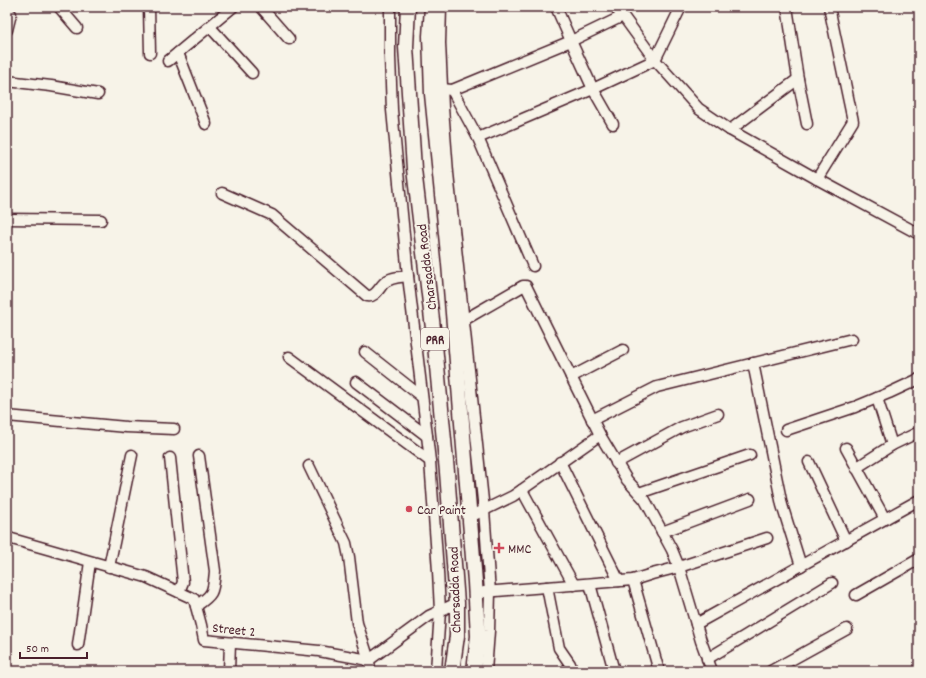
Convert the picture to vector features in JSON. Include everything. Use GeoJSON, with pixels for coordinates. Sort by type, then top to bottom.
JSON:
{"type":"FeatureCollection","features":[{"type":"Feature","properties":{"kind":"highway","name":"Charsadda Road"},"geometry":{"type":"LineString","coordinates":[[408,7],[406,47],[414,169],[435,345],[457,603],[457,636],[452,671]]}},
{"type":"Feature","properties":{"kind":"highway","name":"Charsadda Road"},"geometry":{"type":"LineString","coordinates":[[432,7],[430,36],[432,94],[470,516],[478,636],[474,671]]}},
{"type":"Feature","properties":{"kind":"highway"},"geometry":{"type":"LineString","coordinates":[[438,377],[457,375]]}},
{"type":"Feature","properties":{"kind":"street"},"geometry":{"type":"LineString","coordinates":[[59,7],[77,28]]}},
{"type":"Feature","properties":{"kind":"street"},"geometry":{"type":"LineString","coordinates":[[149,7],[150,53]]}},
{"type":"Feature","properties":{"kind":"street"},"geometry":{"type":"LineString","coordinates":[[168,61],[233,7]]}},
{"type":"Feature","properties":{"kind":"street"},"geometry":{"type":"LineString","coordinates":[[261,7],[290,39]]}},
{"type":"Feature","properties":{"kind":"street"},"geometry":{"type":"LineString","coordinates":[[390,7],[392,110],[408,276],[430,461],[438,571],[440,611],[436,671]]}},
{"type":"Feature","properties":{"kind":"street"},"geometry":{"type":"LineString","coordinates":[[441,7],[440,43],[448,173],[484,510],[490,592],[486,671]]}},
{"type":"Feature","properties":{"kind":"street"},"geometry":{"type":"LineString","coordinates":[[556,7],[593,88],[613,124]]}},
{"type":"Feature","properties":{"kind":"street"},"geometry":{"type":"LineString","coordinates":[[614,7],[623,16],[655,60],[698,109],[730,130],[919,234]]}},
{"type":"Feature","properties":{"kind":"street"},"geometry":{"type":"LineString","coordinates":[[478,138],[655,60],[681,7]]}},
{"type":"Feature","properties":{"kind":"street"},"geometry":{"type":"LineString","coordinates":[[787,7],[798,79],[807,124]]}},
{"type":"Feature","properties":{"kind":"street"},"geometry":{"type":"LineString","coordinates":[[817,179],[853,121],[830,7]]}},
{"type":"Feature","properties":{"kind":"street"},"geometry":{"type":"LineString","coordinates":[[7,30],[11,14]]}},
{"type":"Feature","properties":{"kind":"street"},"geometry":{"type":"LineString","coordinates":[[442,89],[452,90],[571,41],[623,16]]}},
{"type":"Feature","properties":{"kind":"street"},"geometry":{"type":"LineString","coordinates":[[210,26],[252,73]]}},
{"type":"Feature","properties":{"kind":"street"},"geometry":{"type":"LineString","coordinates":[[178,53],[206,124]]}},
{"type":"Feature","properties":{"kind":"street"},"geometry":{"type":"LineString","coordinates":[[730,130],[798,79]]}},
{"type":"Feature","properties":{"kind":"street"},"geometry":{"type":"LineString","coordinates":[[7,82],[51,86],[98,94]]}},
{"type":"Feature","properties":{"kind":"street"},"geometry":{"type":"LineString","coordinates":[[452,90],[478,138],[533,266]]}},
{"type":"Feature","properties":{"kind":"street"},"geometry":{"type":"LineString","coordinates":[[222,193],[272,216],[367,296],[370,297],[374,295],[387,280],[408,276]]}},
{"type":"Feature","properties":{"kind":"street"},"geometry":{"type":"LineString","coordinates":[[7,218],[101,220]]}},
{"type":"Feature","properties":{"kind":"street"},"geometry":{"type":"LineString","coordinates":[[464,320],[523,286],[526,286],[600,435],[627,480],[645,500],[672,550],[679,567],[712,671]]}},
{"type":"Feature","properties":{"kind":"street"},"geometry":{"type":"LineString","coordinates":[[592,420],[657,387],[852,339]]}},
{"type":"Feature","properties":{"kind":"street"},"geometry":{"type":"LineString","coordinates":[[571,377],[623,350]]}},
{"type":"Feature","properties":{"kind":"street"},"geometry":{"type":"LineString","coordinates":[[365,352],[422,397]]}},
{"type":"Feature","properties":{"kind":"street"},"geometry":{"type":"LineString","coordinates":[[289,357],[430,461]]}},
{"type":"Feature","properties":{"kind":"street"},"geometry":{"type":"LineString","coordinates":[[753,363],[782,505],[801,566]]}},
{"type":"Feature","properties":{"kind":"street"},"geometry":{"type":"LineString","coordinates":[[786,430],[855,407],[919,379]]}},
{"type":"Feature","properties":{"kind":"street"},"geometry":{"type":"LineString","coordinates":[[356,382],[427,436]]}},
{"type":"Feature","properties":{"kind":"street"},"geometry":{"type":"LineString","coordinates":[[877,398],[892,445]]}},
{"type":"Feature","properties":{"kind":"street"},"geometry":{"type":"LineString","coordinates":[[616,463],[682,427],[718,414]]}},
{"type":"Feature","properties":{"kind":"street"},"geometry":{"type":"LineString","coordinates":[[7,416],[126,427],[174,428]]}},
{"type":"Feature","properties":{"kind":"street"},"geometry":{"type":"LineString","coordinates":[[856,468],[892,445],[919,432]]}},
{"type":"Feature","properties":{"kind":"street"},"geometry":{"type":"LineString","coordinates":[[470,516],[513,496],[600,435]]}},
{"type":"Feature","properties":{"kind":"street"},"geometry":{"type":"LineString","coordinates":[[846,448],[885,519]]}},
{"type":"Feature","properties":{"kind":"street"},"geometry":{"type":"LineString","coordinates":[[109,567],[132,455]]}},
{"type":"Feature","properties":{"kind":"street"},"geometry":{"type":"LineString","coordinates":[[639,493],[750,455]]}},
{"type":"Feature","properties":{"kind":"street"},"geometry":{"type":"LineString","coordinates":[[7,537],[146,577],[194,599],[196,606],[208,598],[214,587],[215,571],[199,456]]}},
{"type":"Feature","properties":{"kind":"street"},"geometry":{"type":"LineString","coordinates":[[170,458],[183,582],[179,592]]}},
{"type":"Feature","properties":{"kind":"street"},"geometry":{"type":"LineString","coordinates":[[560,462],[619,582]]}},
{"type":"Feature","properties":{"kind":"street"},"geometry":{"type":"LineString","coordinates":[[809,462],[846,541]]}},
{"type":"Feature","properties":{"kind":"street"},"geometry":{"type":"LineString","coordinates":[[309,466],[346,543],[357,623],[369,660],[370,671]]}},
{"type":"Feature","properties":{"kind":"street"},"geometry":{"type":"LineString","coordinates":[[522,490],[574,585]]}},
{"type":"Feature","properties":{"kind":"street"},"geometry":{"type":"LineString","coordinates":[[662,532],[750,499]]}},
{"type":"Feature","properties":{"kind":"street"},"geometry":{"type":"LineString","coordinates":[[696,624],[919,500]]}},
{"type":"Feature","properties":{"kind":"street"},"geometry":{"type":"LineString","coordinates":[[475,593],[633,580],[679,567],[767,538]]}},
{"type":"Feature","properties":{"kind":"street"},"geometry":{"type":"LineString","coordinates":[[856,595],[919,558]]}},
{"type":"Feature","properties":{"kind":"street"},"geometry":{"type":"LineString","coordinates":[[78,645],[90,562]]}},
{"type":"Feature","properties":{"kind":"street"},"geometry":{"type":"LineString","coordinates":[[633,580],[659,671]]}},
{"type":"Feature","properties":{"kind":"street"},"geometry":{"type":"LineString","coordinates":[[707,659],[832,583]]}},
{"type":"Feature","properties":{"kind":"street"},"geometry":{"type":"LineString","coordinates":[[590,584],[614,671]]}},
{"type":"Feature","properties":{"kind":"street"},"geometry":{"type":"LineString","coordinates":[[547,587],[559,648],[570,664],[572,671]]}},
{"type":"Feature","properties":{"kind":"street"},"geometry":{"type":"LineString","coordinates":[[369,660],[429,616],[457,603]]}},
{"type":"Feature","properties":{"kind":"street","name":"Street 2"},"geometry":{"type":"LineString","coordinates":[[196,606],[204,640],[319,651],[369,660]]}},
{"type":"Feature","properties":{"kind":"street"},"geometry":{"type":"LineString","coordinates":[[771,671],[847,629]]}},
{"type":"Feature","properties":{"kind":"street"},"geometry":{"type":"LineString","coordinates":[[229,671],[230,643]]}},
{"type":"Feature","properties":{"kind":"place","name":"Car Paint"},"geometry":{"type":"Point","coordinates":[409,509]}},
{"type":"Feature","properties":{"kind":"place","name":"MMC"},"geometry":{"type":"Point","coordinates":[499,548]}}]}
